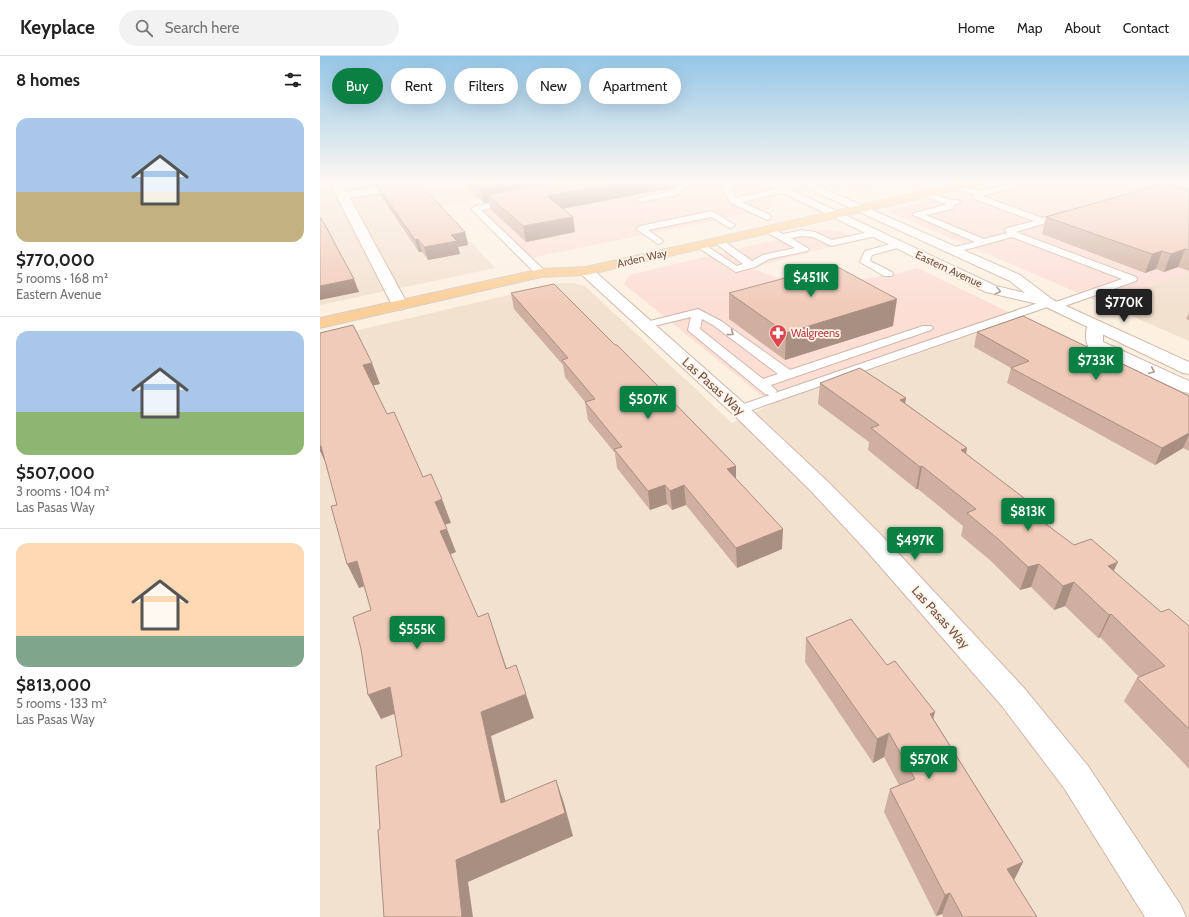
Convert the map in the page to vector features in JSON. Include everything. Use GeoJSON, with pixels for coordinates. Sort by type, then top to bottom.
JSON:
{"type":"FeatureCollection","features":[{"type":"Feature","properties":{"kind":"main road","name":"Arden Way"},"geometry":{"type":"LineString","coordinates":[[718,235],[774,223]]}},
{"type":"Feature","properties":{"kind":"main road","name":"Arden Way"},"geometry":{"type":"LineString","coordinates":[[541,273],[586,271],[699,245],[718,235],[731,225],[768,224]]}},
{"type":"Feature","properties":{"kind":"main road","name":"Arden Way"},"geometry":{"type":"LineString","coordinates":[[642,245],[673,238]]}},
{"type":"Feature","properties":{"kind":"main road","name":"Arden Way"},"geometry":{"type":"LineString","coordinates":[[320,323],[541,273],[569,262],[620,250]]}},
{"type":"Feature","properties":{"kind":"street"},"geometry":{"type":"LineString","coordinates":[[357,223],[400,305]]}},
{"type":"Feature","properties":{"kind":"street","name":"Eastern Avenue"},"geometry":{"type":"LineString","coordinates":[[852,223],[991,289],[1051,305]]}},
{"type":"Feature","properties":{"kind":"street","name":"Eastern Avenue"},"geometry":{"type":"LineString","coordinates":[[897,223],[921,236],[1015,278],[1051,305],[1189,369]]}},
{"type":"Feature","properties":{"kind":"street","name":"Las Pasas Way"},"geometry":{"type":"LineString","coordinates":[[586,271],[740,410],[818,485],[874,543],[1013,697],[1076,778],[1167,917]]}},
{"type":"Feature","properties":{"kind":"street"},"geometry":{"type":"LineString","coordinates":[[1094,326],[1095,344],[1189,388]]}},
{"type":"Feature","properties":{"kind":"lane"},"geometry":{"type":"LineString","coordinates":[[490,223],[541,273]]}},
{"type":"Feature","properties":{"kind":"lane"},"geometry":{"type":"LineString","coordinates":[[658,242],[640,229],[668,223]]}},
{"type":"Feature","properties":{"kind":"lane"},"geometry":{"type":"LineString","coordinates":[[938,223],[984,242]]}},
{"type":"Feature","properties":{"kind":"lane"},"geometry":{"type":"LineString","coordinates":[[1013,234],[1010,230],[1035,223]]}},
{"type":"Feature","properties":{"kind":"lane"},"geometry":{"type":"LineString","coordinates":[[699,245],[736,269],[751,265],[766,257],[804,249],[782,237],[768,224]]}},
{"type":"Feature","properties":{"kind":"lane"},"geometry":{"type":"LineString","coordinates":[[921,236],[950,228]]}},
{"type":"Feature","properties":{"kind":"lane"},"geometry":{"type":"LineString","coordinates":[[782,237],[802,234],[815,235],[831,243],[874,234]]}},
{"type":"Feature","properties":{"kind":"lane"},"geometry":{"type":"LineString","coordinates":[[740,410],[777,396],[1132,279],[1013,234],[954,250]]}},
{"type":"Feature","properties":{"kind":"lane"},"geometry":{"type":"LineString","coordinates":[[718,235],[751,265]]}},
{"type":"Feature","properties":{"kind":"lane"},"geometry":{"type":"LineString","coordinates":[[796,244],[822,238]]}},
{"type":"Feature","properties":{"kind":"lane"},"geometry":{"type":"LineString","coordinates":[[888,274],[865,262],[868,253],[898,245]]}},
{"type":"Feature","properties":{"kind":"lane"},"geometry":{"type":"LineString","coordinates":[[698,312],[694,330],[777,396]]}},
{"type":"Feature","properties":{"kind":"lane"},"geometry":{"type":"LineString","coordinates":[[646,325],[698,312],[717,323],[788,375]]}},
{"type":"Feature","properties":{"kind":"lane"},"geometry":{"type":"LineString","coordinates":[[762,384],[927,328]]}},
{"type":"Feature","properties":{"kind":"shaded area"},"geometry":{"type":"Polygon","coordinates":[[[320,223],[453,223],[495,268],[320,305],[320,223]]]}},
{"type":"Feature","properties":{"kind":"shaded area"},"geometry":{"type":"Polygon","coordinates":[[[494,223],[700,223],[531,258],[494,223]]]}},
{"type":"Feature","properties":{"kind":"shaded area"},"geometry":{"type":"Polygon","coordinates":[[[916,223],[1189,223],[1189,272],[1102,303],[916,223]]]}},
{"type":"Feature","properties":{"kind":"shaded area"},"geometry":{"type":"Polygon","coordinates":[[[818,230],[838,231],[857,240],[750,268],[776,277],[848,281],[895,274],[917,268],[1021,318],[772,404],[624,284],[629,275],[818,230]]]}},
{"type":"Feature","properties":{"kind":"shaded area"},"geometry":{"type":"Polygon","coordinates":[[[1189,272],[1189,341],[1102,303],[1189,272]]]}},
{"type":"Feature","properties":{"kind":"shaded area"},"geometry":{"type":"Polygon","coordinates":[[[561,283],[573,283],[585,286],[732,423],[772,404],[1021,318],[1189,395],[1189,917],[320,917],[320,339],[561,283]]]}},
{"type":"Feature","properties":{"kind":"building"},"geometry":{"type":"Polygon","coordinates":[[[320,223],[324,223],[354,279],[320,286],[320,223]]]}},
{"type":"Feature","properties":{"kind":"building"},"geometry":{"type":"Polygon","coordinates":[[[403,223],[457,223],[465,232],[451,235],[457,241],[424,247],[418,239],[415,240],[403,223]]]}},
{"type":"Feature","properties":{"kind":"building"},"geometry":{"type":"Polygon","coordinates":[[[520,223],[539,223],[523,226],[520,223]]]}},
{"type":"Feature","properties":{"kind":"building"},"geometry":{"type":"Polygon","coordinates":[[[1064,223],[1189,223],[1189,250],[1185,249],[1171,254],[1162,251],[1152,254],[1064,223]]]}},
{"type":"Feature","properties":{"kind":"building"},"geometry":{"type":"Polygon","coordinates":[[[834,265],[897,299],[786,333],[729,293],[834,265]]]}},
{"type":"Feature","properties":{"kind":"building"},"geometry":{"type":"Polygon","coordinates":[[[554,284],[648,376],[736,466],[727,469],[783,529],[736,548],[684,485],[670,491],[665,485],[648,491],[614,449],[622,447],[585,402],[595,399],[562,360],[568,358],[511,293],[554,284]]]}},
{"type":"Feature","properties":{"kind":"building"},"geometry":{"type":"Polygon","coordinates":[[[1023,316],[1189,396],[1189,433],[1162,448],[1011,368],[1029,361],[977,332],[1023,316]]]}},
{"type":"Feature","properties":{"kind":"building"},"geometry":{"type":"Polygon","coordinates":[[[353,325],[372,363],[363,365],[387,414],[394,412],[423,477],[431,474],[442,499],[435,502],[447,529],[440,531],[478,617],[488,613],[506,669],[516,665],[526,694],[481,712],[501,803],[556,780],[565,813],[456,860],[462,917],[384,917],[378,830],[380,829],[376,766],[402,756],[390,687],[368,695],[361,649],[353,617],[371,610],[357,561],[347,564],[331,506],[337,505],[320,446],[320,333],[353,325]]]}},
{"type":"Feature","properties":{"kind":"building"},"geometry":{"type":"Polygon","coordinates":[[[860,368],[906,398],[900,400],[967,448],[961,450],[1024,498],[1016,502],[1074,545],[1091,539],[1118,562],[1108,566],[1161,612],[1169,609],[1189,626],[1189,729],[1137,678],[1165,666],[1111,614],[1109,615],[1074,582],[1063,586],[1039,564],[1028,567],[967,513],[976,509],[871,428],[879,425],[820,383],[860,368]]]}},
{"type":"Feature","properties":{"kind":"building"},"geometry":{"type":"Polygon","coordinates":[[[851,619],[887,665],[895,661],[935,712],[930,714],[1023,862],[1007,869],[1037,917],[963,917],[950,893],[945,895],[890,789],[915,779],[889,733],[877,739],[806,638],[851,619]]]}},
{"type":"Feature","properties":{"kind":"place","name":"Walgreens"},"geometry":{"type":"Point","coordinates":[778,348]}}]}
